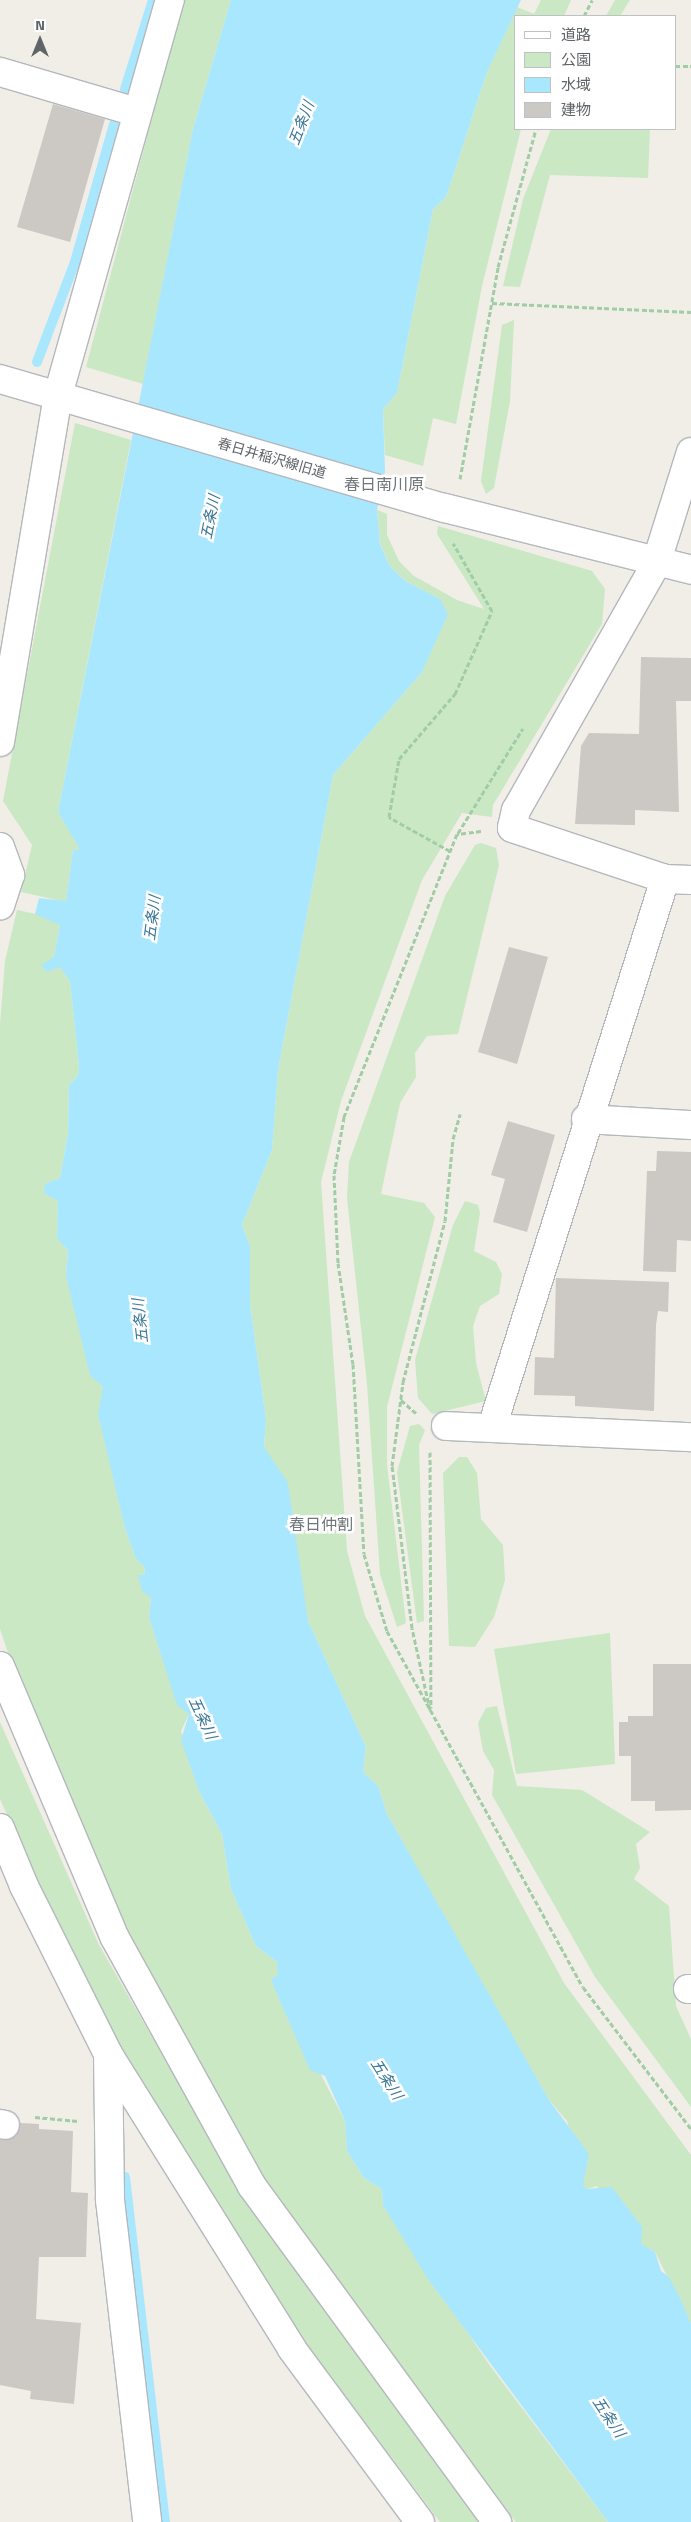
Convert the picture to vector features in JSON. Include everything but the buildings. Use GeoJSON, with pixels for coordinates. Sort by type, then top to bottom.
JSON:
{"type":"FeatureCollection","features":[{"type":"Feature","properties":{"kind":"street"},"geometry":{"type":"LineString","coordinates":[[0,742],[9,630],[58,395],[136,112],[170,0]]}},
{"type":"Feature","properties":{"kind":"street"},"geometry":{"type":"LineString","coordinates":[[0,72],[136,112]]}},
{"type":"Feature","properties":{"kind":"street","name":"春日井稲沢線旧道"},"geometry":{"type":"LineString","coordinates":[[0,379],[450,510],[656,564],[691,570]]}},
{"type":"Feature","properties":{"kind":"street"},"geometry":{"type":"LineString","coordinates":[[492,1428],[586,1119],[678,879],[512,828],[516,810],[656,564],[691,452]]}},
{"type":"Feature","properties":{"kind":"street"},"geometry":{"type":"LineString","coordinates":[[0,847],[3,876],[0,905]]}},
{"type":"Feature","properties":{"kind":"street"},"geometry":{"type":"LineString","coordinates":[[586,1119],[691,1125]]}},
{"type":"Feature","properties":{"kind":"street"},"geometry":{"type":"LineString","coordinates":[[446,1426],[691,1437]]}},
{"type":"Feature","properties":{"kind":"street"},"geometry":{"type":"LineString","coordinates":[[0,1666],[115,1938],[252,2186],[497,2522]]}},
{"type":"Feature","properties":{"kind":"street"},"geometry":{"type":"LineString","coordinates":[[0,1828],[24,1886],[108,2054],[292,2349],[420,2522]]}},
{"type":"Feature","properties":{"kind":"street"},"geometry":{"type":"LineString","coordinates":[[108,2054],[110,2200],[147,2522]]}},
{"type":"Feature","properties":{"kind":"path"},"geometry":{"type":"LineString","coordinates":[[584,15],[592,0]]}},
{"type":"Feature","properties":{"kind":"path"},"geometry":{"type":"LineString","coordinates":[[676,66],[691,66]]}},
{"type":"Feature","properties":{"kind":"path"},"geometry":{"type":"LineString","coordinates":[[450,851],[390,817],[399,759],[455,694],[492,611],[449,536],[450,510],[492,303],[524,164],[536,130]]}},
{"type":"Feature","properties":{"kind":"path"},"geometry":{"type":"LineString","coordinates":[[492,303],[691,312]]}},
{"type":"Feature","properties":{"kind":"path"},"geometry":{"type":"LineString","coordinates":[[512,828],[457,834],[344,1118],[334,1176],[338,1263],[353,1364],[364,1554],[387,1631],[431,1714],[584,1986],[691,2129]]}},
{"type":"Feature","properties":{"kind":"path"},"geometry":{"type":"LineString","coordinates":[[431,1714],[430,1446],[446,1426]]}},
{"type":"Feature","properties":{"kind":"path"},"geometry":{"type":"LineString","coordinates":[[2,2124],[7,2114],[108,2124]]}},
{"type":"Feature","properties":{"kind":"green space"},"geometry":{"type":"Polygon","coordinates":[[[183,0],[231,0],[193,129],[143,384],[86,367],[156,103],[157,77],[183,0]]]}},
{"type":"Feature","properties":{"kind":"green space"},"geometry":{"type":"Polygon","coordinates":[[[541,0],[571,0],[564,15],[514,15],[514,130],[521,130],[482,286],[456,424],[433,418],[423,466],[385,455],[383,409],[397,393],[433,209],[446,197],[487,72],[517,7],[534,14],[541,0]]]}},
{"type":"Feature","properties":{"kind":"green space"},"geometry":{"type":"Polygon","coordinates":[[[615,0],[630,0],[621,15],[607,15],[615,0]]]}},
{"type":"Feature","properties":{"kind":"green space"},"geometry":{"type":"Polygon","coordinates":[[[551,130],[650,130],[648,178],[550,175],[520,287],[503,286],[523,199],[551,130]]]}},
{"type":"Feature","properties":{"kind":"green space"},"geometry":{"type":"Polygon","coordinates":[[[514,320],[510,401],[494,488],[486,494],[481,481],[502,325],[514,320]]]}},
{"type":"Feature","properties":{"kind":"green space"},"geometry":{"type":"Polygon","coordinates":[[[75,423],[131,440],[58,812],[81,849],[73,850],[66,902],[21,892],[32,845],[3,801],[75,423]]]}},
{"type":"Feature","properties":{"kind":"green space"},"geometry":{"type":"Polygon","coordinates":[[[377,510],[387,514],[387,535],[399,561],[414,576],[457,600],[484,609],[437,534],[438,526],[592,571],[605,589],[602,624],[493,805],[492,817],[462,813],[422,880],[341,1101],[321,1182],[347,1551],[365,1616],[564,1983],[691,2155],[691,2324],[655,2252],[640,2244],[597,2186],[587,2189],[583,2185],[567,2121],[549,2100],[471,1965],[387,1814],[378,1786],[363,1772],[366,1747],[308,1621],[273,1463],[264,1448],[266,1419],[250,1304],[250,1247],[242,1225],[272,1150],[278,1070],[333,775],[422,672],[440,599],[405,581],[389,565],[380,543],[377,510]]]}},
{"type":"Feature","properties":{"kind":"green space"},"geometry":{"type":"Polygon","coordinates":[[[481,843],[496,848],[499,865],[458,1034],[427,1036],[415,1053],[416,1077],[400,1103],[381,1194],[424,1203],[435,1217],[387,1407],[387,1465],[406,1623],[397,1627],[380,1574],[367,1384],[347,1198],[349,1162],[445,896],[475,845],[481,843]]]}},
{"type":"Feature","properties":{"kind":"green space"},"geometry":{"type":"Polygon","coordinates":[[[17,910],[50,917],[60,925],[54,957],[70,981],[79,1066],[78,1076],[69,1085],[68,1134],[60,1178],[45,1184],[58,1201],[57,1239],[68,1250],[66,1276],[103,1387],[125,1528],[136,1559],[144,1566],[145,1574],[138,1575],[151,1597],[149,1617],[189,1714],[181,1731],[199,1791],[222,1834],[231,1889],[256,1946],[277,1962],[319,2071],[345,2121],[347,2151],[364,2178],[382,2189],[383,2205],[488,2363],[608,2522],[516,2522],[268,2185],[127,1934],[29,1714],[0,1629],[0,1024],[5,961],[17,910]]]}},
{"type":"Feature","properties":{"kind":"green space"},"geometry":{"type":"Polygon","coordinates":[[[465,1201],[478,1205],[480,1213],[474,1251],[496,1262],[502,1274],[499,1294],[480,1306],[473,1326],[476,1363],[486,1401],[432,1414],[418,1398],[415,1360],[453,1225],[465,1201]]]}},
{"type":"Feature","properties":{"kind":"green space"},"geometry":{"type":"Polygon","coordinates":[[[419,1424],[425,1430],[419,1445],[424,1621],[417,1623],[397,1472],[410,1426],[419,1424]]]}},
{"type":"Feature","properties":{"kind":"green space"},"geometry":{"type":"Polygon","coordinates":[[[459,1457],[467,1457],[477,1473],[481,1519],[503,1545],[505,1580],[494,1617],[475,1647],[449,1646],[443,1473],[459,1457]]]}},
{"type":"Feature","properties":{"kind":"green space"},"geometry":{"type":"Polygon","coordinates":[[[610,1633],[615,1764],[516,1774],[494,1649],[610,1633]]]}},
{"type":"Feature","properties":{"kind":"green space"},"geometry":{"type":"Polygon","coordinates":[[[497,1706],[517,1786],[582,1790],[650,1832],[636,1844],[640,1868],[634,1879],[669,1906],[676,2006],[691,2039],[691,2107],[595,1977],[492,1795],[494,1770],[483,1751],[478,1723],[486,1708],[497,1706]]]}},
{"type":"Feature","properties":{"kind":"green space"},"geometry":{"type":"Polygon","coordinates":[[[0,1722],[99,1945],[241,2192],[484,2522],[440,2522],[298,2333],[147,2096],[83,1984],[0,1799],[0,1722]]]}},
{"type":"Feature","properties":{"kind":"water","name":"五条川"},"geometry":{"type":"Polygon","coordinates":[[[231,0],[521,0],[487,72],[446,197],[433,209],[397,393],[383,409],[385,472],[377,510],[380,544],[389,565],[405,581],[440,599],[448,614],[422,672],[333,775],[278,1070],[272,1150],[242,1225],[250,1247],[250,1304],[266,1419],[264,1447],[288,1483],[308,1621],[366,1747],[363,1772],[378,1786],[387,1814],[549,2100],[589,2154],[583,2185],[587,2189],[612,2187],[642,2227],[641,2244],[655,2252],[661,2271],[669,2277],[680,2298],[691,2324],[691,2522],[608,2522],[428,2279],[383,2205],[382,2189],[364,2178],[347,2151],[345,2121],[325,2076],[310,2070],[271,1980],[278,1974],[277,1962],[256,1946],[231,1889],[222,1834],[199,1791],[181,1740],[189,1714],[177,1705],[149,1617],[151,1597],[142,1591],[138,1575],[145,1574],[144,1566],[136,1559],[125,1528],[98,1414],[103,1387],[90,1375],[66,1276],[68,1250],[57,1239],[58,1201],[44,1193],[45,1184],[60,1178],[68,1134],[69,1085],[78,1076],[79,1066],[70,981],[60,967],[47,972],[41,965],[54,957],[60,925],[35,914],[39,898],[66,901],[73,850],[80,849],[58,812],[193,129],[231,0]]]}},
{"type":"Feature","properties":{"kind":"waterway"},"geometry":{"type":"LineString","coordinates":[[125,89],[153,0]]}},
{"type":"Feature","properties":{"kind":"waterway"},"geometry":{"type":"LineString","coordinates":[[37,362],[75,262],[114,124]]}},
{"type":"Feature","properties":{"kind":"waterway"},"geometry":{"type":"LineString","coordinates":[[125,2177],[165,2522]]}},
{"type":"Feature","properties":{"kind":"district","name":"春日南川原"},"geometry":{"type":"Point","coordinates":[384,484]}},
{"type":"Feature","properties":{"kind":"district","name":"春日仲割"},"geometry":{"type":"Point","coordinates":[321,1524]}}]}
